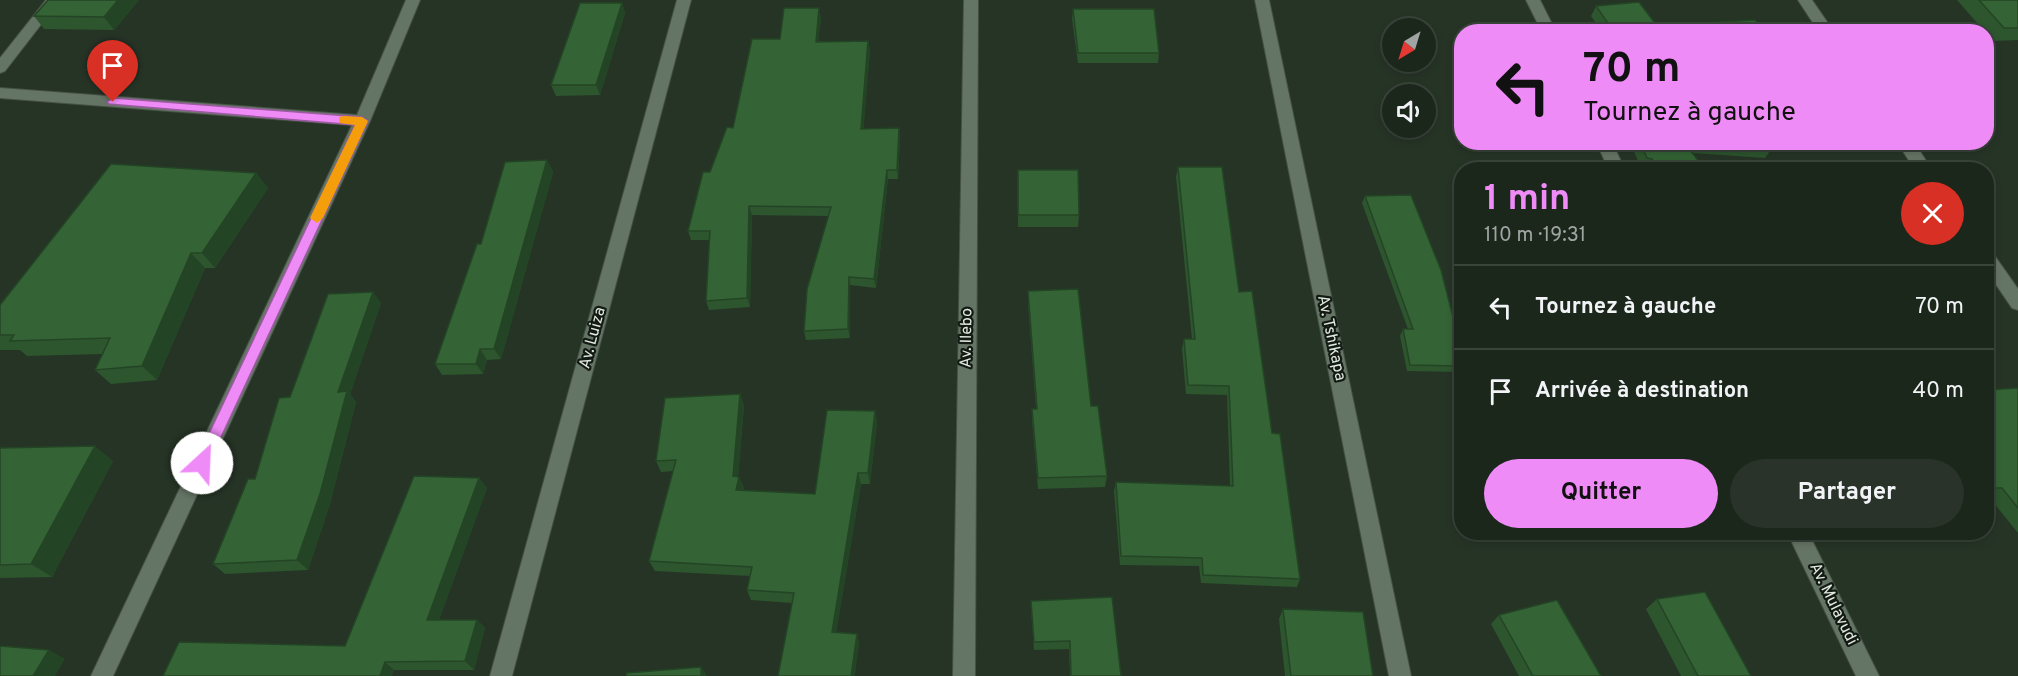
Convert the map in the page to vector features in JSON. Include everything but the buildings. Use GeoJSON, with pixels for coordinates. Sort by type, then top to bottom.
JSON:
{"type":"FeatureCollection","features":[{"type":"Feature","properties":{"kind":"street"},"geometry":{"type":"LineString","coordinates":[[0,68],[52,0]]}},
{"type":"Feature","properties":{"kind":"street"},"geometry":{"type":"LineString","coordinates":[[102,676],[362,121],[413,0]]}},
{"type":"Feature","properties":{"kind":"street","name":"Av. Luiza"},"geometry":{"type":"LineString","coordinates":[[501,676],[684,0]]}},
{"type":"Feature","properties":{"kind":"street","name":"Av. Ilebo"},"geometry":{"type":"LineString","coordinates":[[964,676],[971,0]]}},
{"type":"Feature","properties":{"kind":"street","name":"Av. Tshikapa"},"geometry":{"type":"LineString","coordinates":[[1262,0],[1400,676]]}},
{"type":"Feature","properties":{"kind":"street"},"geometry":{"type":"LineString","coordinates":[[1533,0],[1545,24]]}},
{"type":"Feature","properties":{"kind":"street"},"geometry":{"type":"LineString","coordinates":[[1805,0],[1822,24]]}},
{"type":"Feature","properties":{"kind":"street"},"geometry":{"type":"LineString","coordinates":[[0,93],[362,121]]}},
{"type":"Feature","properties":{"kind":"street"},"geometry":{"type":"LineString","coordinates":[[1994,268],[2018,303]]}},
{"type":"Feature","properties":{"kind":"street","name":"Av. Mulavudi"},"geometry":{"type":"LineString","coordinates":[[1801,540],[1868,676]]}},
{"type":"Feature","properties":{"kind":"slow traffic"},"geometry":{"type":"LineString","coordinates":[[317,218],[362,121],[344,120]]}},
{"type":"Feature","properties":{"kind":"route"},"geometry":{"type":"LineString","coordinates":[[113,102],[362,121],[202,463]]}}]}
